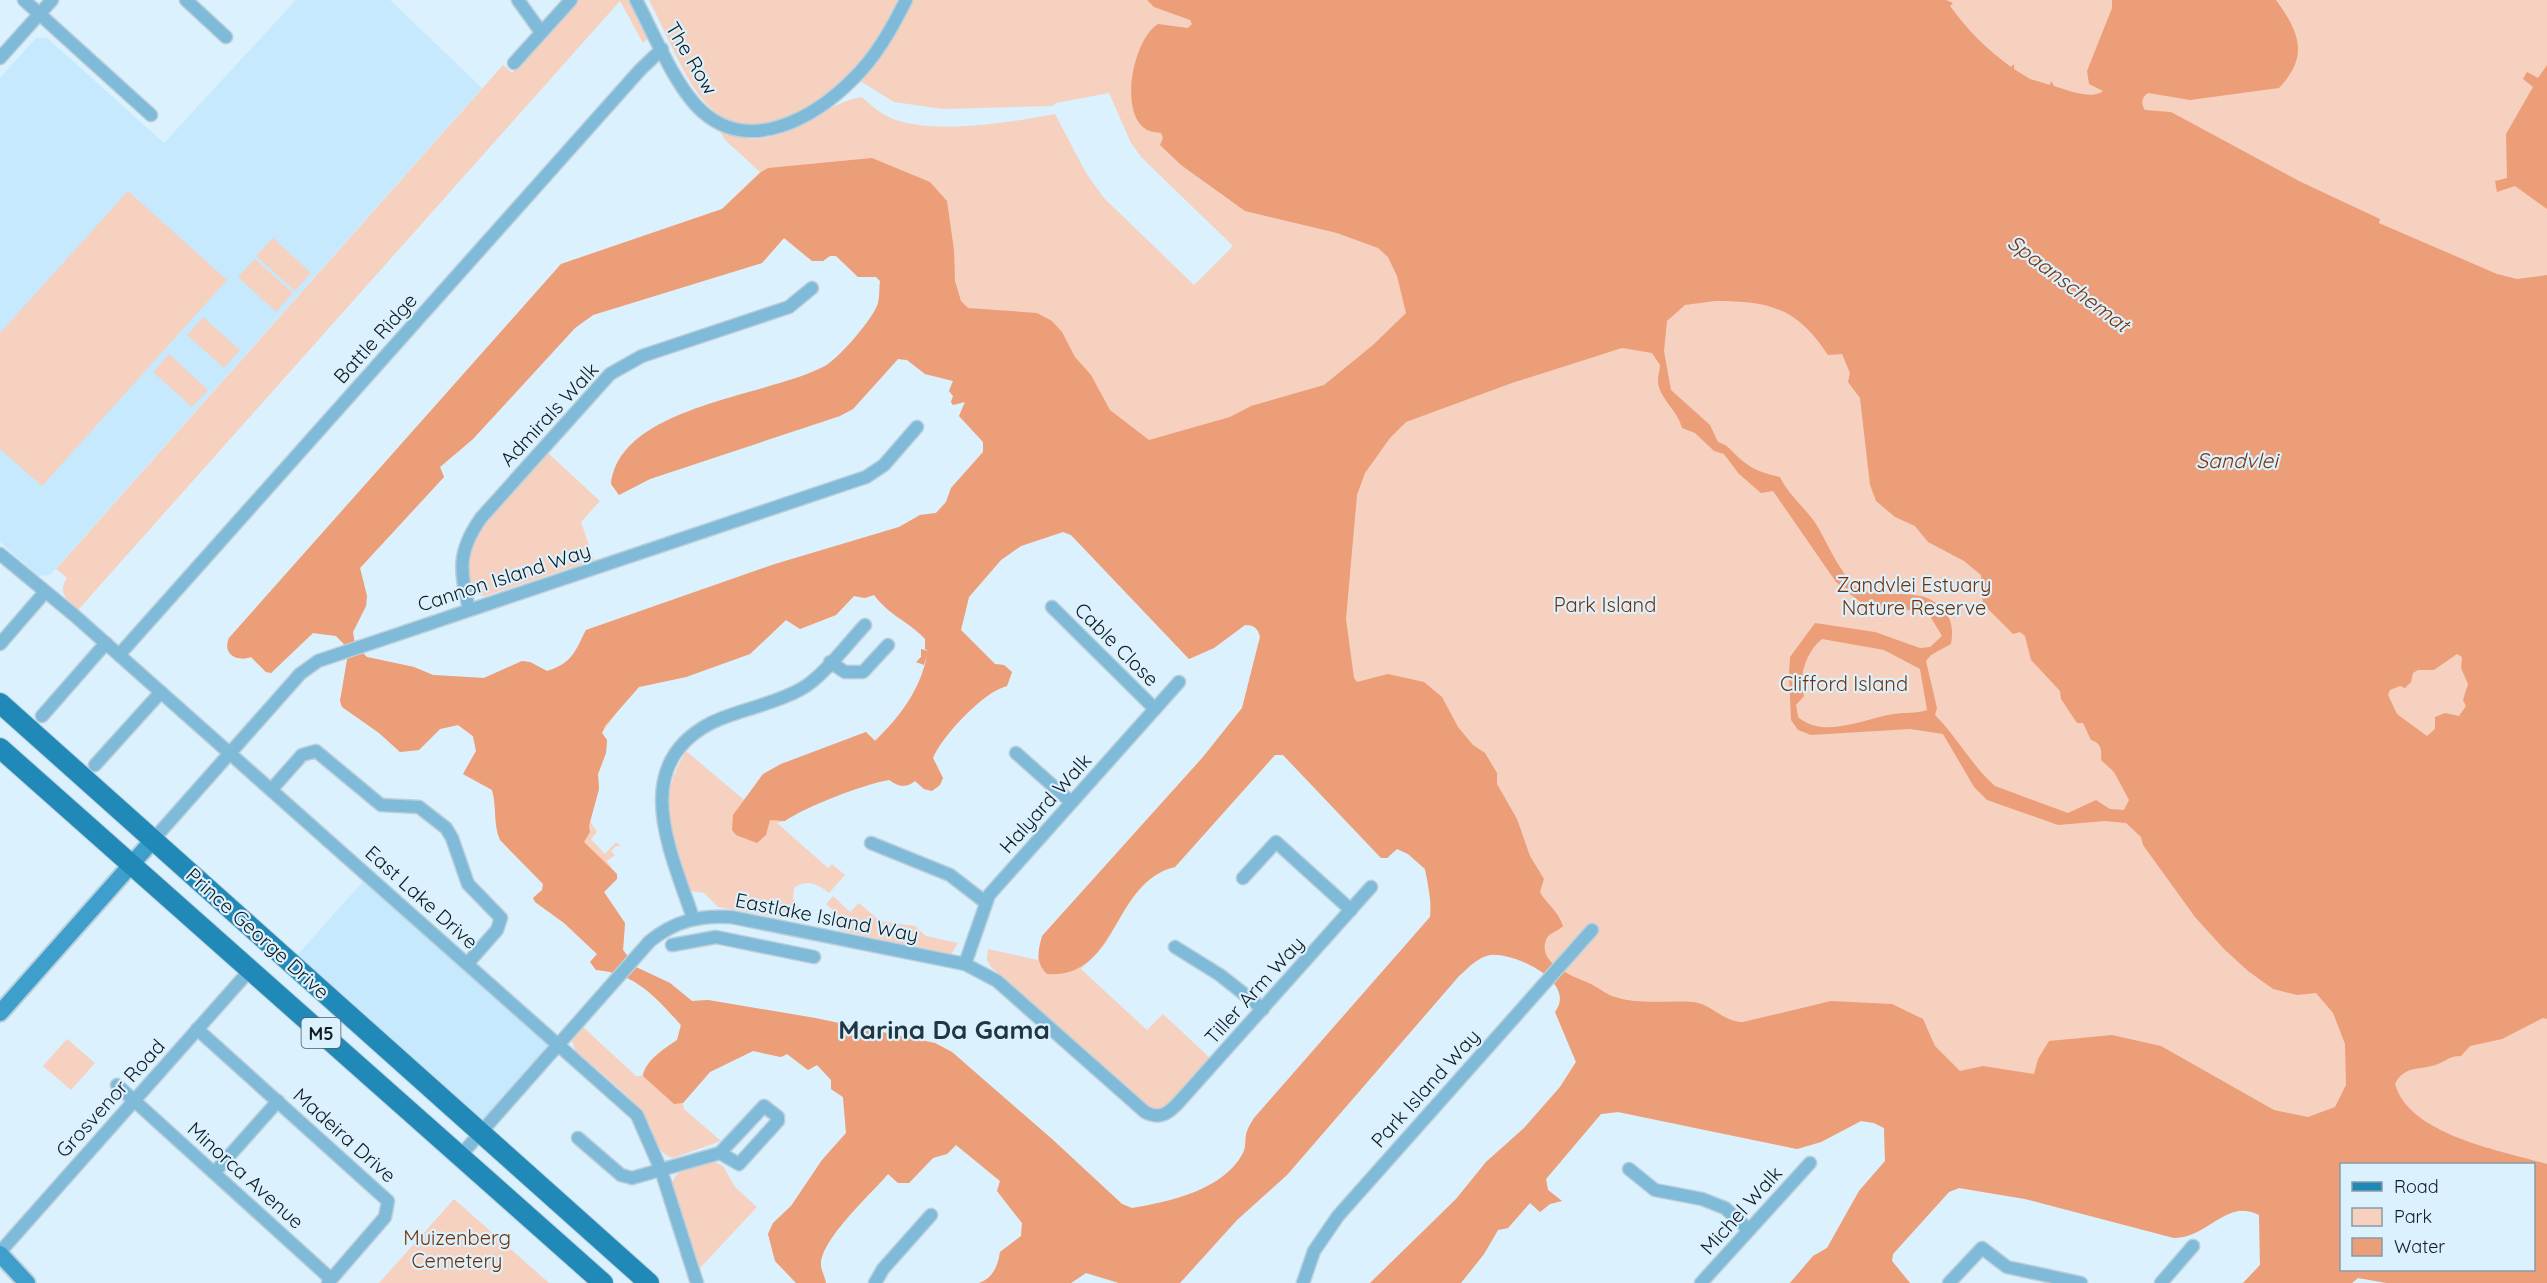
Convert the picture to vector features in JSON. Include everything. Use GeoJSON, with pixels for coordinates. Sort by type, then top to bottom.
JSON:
{"type":"FeatureCollection","features":[{"type":"Feature","properties":{"kind":"main road","name":"Prince George Drive"},"geometry":{"type":"LineString","coordinates":[[0,703],[649,1283]]}},
{"type":"Feature","properties":{"kind":"main road","name":"Prince George Drive"},"geometry":{"type":"LineString","coordinates":[[0,748],[603,1283]]}},
{"type":"Feature","properties":{"kind":"street"},"geometry":{"type":"LineString","coordinates":[[24,0],[151,115]]}},
{"type":"Feature","properties":{"kind":"street"},"geometry":{"type":"LineString","coordinates":[[0,58],[52,0]]}},
{"type":"Feature","properties":{"kind":"street"},"geometry":{"type":"LineString","coordinates":[[186,0],[226,37]]}},
{"type":"Feature","properties":{"kind":"street"},"geometry":{"type":"LineString","coordinates":[[518,0],[541,32]]}},
{"type":"Feature","properties":{"kind":"street"},"geometry":{"type":"LineString","coordinates":[[514,63],[571,0]]}},
{"type":"Feature","properties":{"kind":"street","name":"The Row"},"geometry":{"type":"LineString","coordinates":[[636,0],[693,102],[714,121],[739,130],[763,131],[787,125],[818,108],[852,80],[879,48],[906,0]]}},
{"type":"Feature","properties":{"kind":"street","name":"Battle Ridge"},"geometry":{"type":"LineString","coordinates":[[119,655],[640,70],[662,49]]}},
{"type":"Feature","properties":{"kind":"street","name":"Admirals Walk"},"geometry":{"type":"LineString","coordinates":[[468,609],[461,576],[461,563],[470,534],[481,518],[610,374],[642,356],[789,307],[812,288]]}},
{"type":"Feature","properties":{"kind":"street","name":"Cannon Island Way"},"geometry":{"type":"LineString","coordinates":[[153,840],[300,674],[318,661],[866,477],[884,465],[917,427]]}},
{"type":"Feature","properties":{"kind":"street","name":"East Lake Drive"},"geometry":{"type":"LineString","coordinates":[[0,554],[106,643],[637,1115],[661,1170],[697,1283]]}},
{"type":"Feature","properties":{"kind":"street"},"geometry":{"type":"LineString","coordinates":[[0,644],[45,592]]}},
{"type":"Feature","properties":{"kind":"street","name":"Cable Close"},"geometry":{"type":"LineString","coordinates":[[1052,607],[1155,709]]}},
{"type":"Feature","properties":{"kind":"street"},"geometry":{"type":"LineString","coordinates":[[693,918],[661,813],[661,794],[671,761],[681,746],[702,729],[722,718],[801,689],[866,625]]}},
{"type":"Feature","properties":{"kind":"street"},"geometry":{"type":"LineString","coordinates":[[42,716],[106,643]]}},
{"type":"Feature","properties":{"kind":"street"},"geometry":{"type":"LineString","coordinates":[[830,662],[845,672],[862,672],[888,645]]}},
{"type":"Feature","properties":{"kind":"street","name":"Halyard Walk"},"geometry":{"type":"LineString","coordinates":[[964,964],[985,902],[1179,682]]}},
{"type":"Feature","properties":{"kind":"street"},"geometry":{"type":"LineString","coordinates":[[95,765],[161,692]]}},
{"type":"Feature","properties":{"kind":"street"},"geometry":{"type":"LineString","coordinates":[[271,790],[302,755],[316,751],[381,805],[419,807],[446,828],[452,838],[468,884],[501,918],[501,926],[467,964]]}},
{"type":"Feature","properties":{"kind":"street"},"geometry":{"type":"LineString","coordinates":[[1016,753],[1071,802]]}},
{"type":"Feature","properties":{"kind":"street"},"geometry":{"type":"LineString","coordinates":[[0,1013],[153,840]]}},
{"type":"Feature","properties":{"kind":"street"},"geometry":{"type":"LineString","coordinates":[[871,843],[950,875],[985,902]]}},
{"type":"Feature","properties":{"kind":"street"},"geometry":{"type":"LineString","coordinates":[[1243,878],[1273,843],[1278,844],[1351,910]]}},
{"type":"Feature","properties":{"kind":"street","name":"Tiller Arm Way"},"geometry":{"type":"LineString","coordinates":[[1163,1115],[1179,1102],[1371,887]]}},
{"type":"Feature","properties":{"kind":"street"},"geometry":{"type":"LineString","coordinates":[[716,916],[716,937]]}},
{"type":"Feature","properties":{"kind":"street","name":"Eastlake Island Way"},"geometry":{"type":"LineString","coordinates":[[460,1156],[636,955],[664,930],[693,918],[716,916],[964,964],[997,981],[1145,1112],[1152,1116],[1163,1115]]}},
{"type":"Feature","properties":{"kind":"street","name":"Park Island Way"},"geometry":{"type":"LineString","coordinates":[[1304,1283],[1314,1251],[1329,1227],[1592,930]]}},
{"type":"Feature","properties":{"kind":"street"},"geometry":{"type":"LineString","coordinates":[[672,945],[716,937],[814,957]]}},
{"type":"Feature","properties":{"kind":"street"},"geometry":{"type":"LineString","coordinates":[[1175,947],[1220,975],[1263,1009]]}},
{"type":"Feature","properties":{"kind":"street","name":"Grosvenor Road"},"geometry":{"type":"LineString","coordinates":[[0,1253],[250,970]]}},
{"type":"Feature","properties":{"kind":"street","name":"Madeira Drive"},"geometry":{"type":"LineString","coordinates":[[197,1029],[388,1201],[386,1217],[330,1281]]}},
{"type":"Feature","properties":{"kind":"street","name":"Minorca Avenue"},"geometry":{"type":"LineString","coordinates":[[117,1085],[330,1281]]}},
{"type":"Feature","properties":{"kind":"street"},"geometry":{"type":"LineString","coordinates":[[214,1173],[278,1101]]}},
{"type":"Feature","properties":{"kind":"street"},"geometry":{"type":"LineString","coordinates":[[578,1138],[625,1177],[636,1178],[720,1153],[764,1106],[778,1117],[778,1121],[739,1164],[720,1153]]}},
{"type":"Feature","properties":{"kind":"street","name":"Michel Walk"},"geometry":{"type":"LineString","coordinates":[[1701,1283],[1810,1163]]}},
{"type":"Feature","properties":{"kind":"street"},"geometry":{"type":"LineString","coordinates":[[1629,1169],[1655,1190],[1717,1204],[1749,1230]]}},
{"type":"Feature","properties":{"kind":"street"},"geometry":{"type":"LineString","coordinates":[[875,1283],[883,1269],[931,1215]]}},
{"type":"Feature","properties":{"kind":"street"},"geometry":{"type":"LineString","coordinates":[[2161,1283],[2193,1246]]}},
{"type":"Feature","properties":{"kind":"street"},"geometry":{"type":"LineString","coordinates":[[1949,1283],[1982,1248],[2007,1267],[2081,1283]]}},
{"type":"Feature","properties":{"kind":"street"},"geometry":{"type":"LineString","coordinates":[[0,1253],[27,1283]]}},
{"type":"Feature","properties":{"kind":"shaded area"},"geometry":{"type":"Polygon","coordinates":[[[296,0],[390,0],[482,88],[50,575],[38,576],[0,542],[0,78],[36,38],[47,38],[164,143],[296,0]]]}},
{"type":"Feature","properties":{"kind":"shaded area"},"geometry":{"type":"Polygon","coordinates":[[[368,876],[557,1044],[480,1132],[291,962],[368,876]]]}},
{"type":"Feature","properties":{"kind":"green space"},"geometry":{"type":"Polygon","coordinates":[[[578,0],[629,0],[649,37],[643,43],[620,1],[78,610],[67,600],[63,592],[67,578],[56,569],[503,65],[512,73],[578,0]]]}},
{"type":"Feature","properties":{"kind":"green space"},"geometry":{"type":"Polygon","coordinates":[[[649,0],[898,0],[879,35],[841,83],[809,110],[792,120],[775,127],[759,129],[741,126],[729,120],[704,101],[686,74],[649,0]]]}},
{"type":"Feature","properties":{"kind":"green space","name":"Sandvlei"},"geometry":{"type":"Polygon","coordinates":[[[909,0],[2547,0],[2547,1283],[2387,1283],[2358,1278],[2352,1283],[2243,1283],[2260,1265],[2259,1215],[2237,1211],[2198,1232],[2174,1238],[2025,1199],[1959,1188],[1949,1192],[1893,1254],[1892,1261],[1910,1283],[1790,1283],[1813,1256],[1827,1248],[1859,1191],[1885,1161],[1884,1128],[1874,1123],[1861,1121],[1821,1142],[1797,1149],[1618,1112],[1601,1114],[1546,1179],[1548,1190],[1562,1201],[1550,1204],[1540,1212],[1530,1203],[1508,1228],[1498,1230],[1484,1254],[1461,1283],[1370,1283],[1456,1199],[1486,1162],[1524,1128],[1560,1087],[1576,1062],[1555,1012],[1560,1001],[1558,990],[1551,980],[1540,971],[1514,958],[1490,955],[1477,960],[1459,976],[1287,1175],[1237,1220],[1180,1283],[1119,1283],[1086,1273],[1071,1283],[979,1283],[994,1271],[1000,1252],[1021,1236],[1022,1223],[997,1191],[1000,1181],[956,1145],[947,1154],[933,1158],[909,1183],[898,1183],[888,1174],[848,1217],[829,1243],[821,1265],[826,1283],[796,1283],[775,1261],[768,1234],[773,1223],[791,1206],[822,1160],[846,1133],[843,1097],[831,1089],[831,1080],[817,1065],[808,1070],[787,1054],[781,1057],[753,1051],[710,1072],[683,1103],[684,1109],[721,1141],[673,1158],[667,1156],[662,1152],[645,1117],[638,1108],[622,1091],[576,1052],[572,1041],[582,1026],[636,1076],[642,1076],[647,1064],[677,1040],[681,1025],[644,988],[622,976],[596,970],[590,962],[597,954],[564,923],[535,902],[533,898],[542,890],[543,884],[500,840],[496,828],[492,790],[463,774],[476,751],[473,737],[458,725],[440,729],[419,750],[400,752],[379,733],[342,707],[340,701],[348,654],[343,643],[336,636],[313,633],[271,673],[266,672],[251,657],[241,658],[232,655],[227,644],[229,638],[561,264],[722,209],[760,172],[725,140],[718,128],[745,138],[769,137],[795,128],[834,107],[861,97],[883,114],[900,121],[943,127],[992,124],[1055,114],[1086,173],[1104,198],[1194,285],[1233,246],[1142,158],[1131,143],[1109,93],[1056,103],[1052,106],[943,109],[894,102],[857,79],[909,0]],[[784,238],[762,263],[593,315],[575,328],[473,439],[440,467],[444,477],[360,568],[367,596],[366,606],[353,632],[355,645],[367,657],[414,667],[433,675],[484,678],[522,661],[530,662],[547,671],[568,660],[586,630],[775,564],[899,527],[920,515],[936,513],[946,502],[951,488],[983,452],[983,442],[959,416],[965,402],[953,405],[951,402],[953,396],[949,391],[953,381],[925,374],[907,360],[898,359],[853,409],[840,416],[650,479],[619,495],[611,484],[620,458],[640,437],[667,420],[700,407],[800,377],[831,362],[853,340],[877,305],[880,281],[876,277],[858,277],[836,256],[830,256],[823,261],[812,261],[784,238]],[[1063,532],[1021,546],[1001,560],[969,597],[961,630],[995,664],[1004,665],[1012,672],[1007,686],[987,696],[976,705],[945,738],[933,758],[943,778],[940,785],[932,791],[924,789],[915,781],[905,786],[889,780],[879,782],[802,810],[777,823],[828,868],[832,864],[845,875],[829,893],[817,885],[808,883],[794,888],[793,899],[802,913],[799,921],[718,907],[704,893],[691,891],[671,837],[668,821],[670,788],[686,751],[744,800],[763,774],[781,764],[866,732],[875,740],[909,700],[921,676],[928,650],[925,649],[925,639],[874,595],[865,598],[854,596],[836,615],[800,629],[786,620],[750,654],[686,677],[639,687],[622,705],[602,733],[607,740],[606,753],[598,774],[599,789],[590,821],[597,832],[591,839],[605,854],[616,842],[621,846],[616,846],[611,851],[615,855],[607,861],[618,877],[604,892],[625,923],[623,950],[636,967],[670,983],[692,1001],[708,1000],[815,1018],[935,1043],[952,1052],[1122,1204],[1132,1208],[1178,1198],[1194,1192],[1223,1176],[1234,1166],[1244,1151],[1249,1126],[1254,1118],[1430,917],[1430,899],[1425,869],[1408,854],[1397,849],[1387,858],[1381,858],[1283,755],[1275,755],[1175,867],[1152,878],[1142,887],[1127,907],[1105,945],[1081,969],[1147,1030],[1163,1014],[1210,1058],[1166,1107],[1158,1111],[1147,1107],[991,967],[987,960],[988,949],[1038,960],[1042,936],[1203,757],[1242,708],[1260,637],[1255,628],[1245,625],[1214,648],[1189,659],[1071,535],[1063,532]]]}},
{"type":"Feature","properties":{"kind":"green space"},"geometry":{"type":"Polygon","coordinates":[[[128,191],[227,280],[42,486],[0,449],[0,333],[128,191]]]}},
{"type":"Feature","properties":{"kind":"green space"},"geometry":{"type":"Polygon","coordinates":[[[273,238],[311,273],[295,291],[256,256],[273,238]]]}},
{"type":"Feature","properties":{"kind":"green space"},"geometry":{"type":"Polygon","coordinates":[[[255,259],[293,293],[276,312],[238,277],[255,259]]]}},
{"type":"Feature","properties":{"kind":"green space"},"geometry":{"type":"Polygon","coordinates":[[[203,317],[240,350],[224,368],[187,335],[203,317]]]}},
{"type":"Feature","properties":{"kind":"green space"},"geometry":{"type":"Polygon","coordinates":[[[169,354],[208,390],[192,407],[153,372],[169,354]]]}},
{"type":"Feature","properties":{"kind":"green space"},"geometry":{"type":"Polygon","coordinates":[[[547,452],[600,501],[581,522],[594,560],[485,596],[478,595],[471,590],[467,567],[477,533],[547,452]]]}},
{"type":"Feature","properties":{"kind":"green space"},"geometry":{"type":"Polygon","coordinates":[[[833,896],[850,912],[859,903],[880,921],[915,926],[926,936],[958,943],[951,955],[838,930],[840,925],[829,914],[833,910],[826,904],[833,896]]]}},
{"type":"Feature","properties":{"kind":"green space"},"geometry":{"type":"Polygon","coordinates":[[[67,1039],[95,1063],[71,1090],[43,1066],[67,1039]]]}},
{"type":"Feature","properties":{"kind":"green space"},"geometry":{"type":"Polygon","coordinates":[[[713,1161],[723,1166],[735,1187],[757,1207],[700,1268],[672,1186],[677,1175],[682,1171],[713,1161]]]}},
{"type":"Feature","properties":{"kind":"green space","name":"Muizenberg Cemetery"},"geometry":{"type":"Polygon","coordinates":[[[454,1199],[549,1283],[379,1283],[454,1199]]]}},
{"type":"Feature","properties":{"kind":"water","name":"Sandvlei"},"geometry":{"type":"Polygon","coordinates":[[[1147,0],[1946,0],[1953,3],[1950,6],[1978,39],[2011,67],[2014,64],[2014,69],[2030,79],[2050,85],[2051,81],[2054,86],[2093,95],[2103,91],[2089,84],[2087,71],[2112,8],[2112,0],[2276,0],[2291,23],[2298,44],[2295,65],[2279,88],[2190,100],[2148,93],[2142,101],[2145,110],[2171,112],[2299,181],[2380,219],[2379,223],[2497,274],[2517,279],[2547,275],[2547,1019],[2543,1018],[2502,1039],[2470,1046],[2461,1056],[2451,1057],[2438,1064],[2404,1073],[2395,1084],[2404,1102],[2418,1116],[2437,1128],[2483,1146],[2547,1164],[2547,1283],[2387,1283],[2358,1278],[2352,1283],[2243,1283],[2260,1265],[2259,1215],[2237,1211],[2198,1232],[2174,1238],[2025,1199],[1959,1188],[1949,1192],[1893,1254],[1892,1261],[1910,1283],[1790,1283],[1813,1256],[1827,1248],[1859,1191],[1885,1161],[1884,1128],[1874,1123],[1861,1121],[1821,1142],[1797,1149],[1618,1112],[1601,1114],[1546,1179],[1548,1190],[1562,1201],[1550,1204],[1540,1212],[1530,1203],[1508,1228],[1498,1230],[1484,1254],[1461,1283],[1370,1283],[1456,1199],[1486,1162],[1524,1128],[1560,1087],[1576,1062],[1555,1012],[1560,1001],[1558,990],[1551,980],[1540,971],[1514,958],[1490,955],[1477,960],[1459,976],[1287,1175],[1237,1220],[1180,1283],[1119,1283],[1086,1273],[1071,1283],[979,1283],[994,1271],[1000,1252],[1021,1236],[1022,1223],[997,1191],[1000,1181],[956,1145],[947,1154],[933,1158],[909,1183],[898,1183],[888,1174],[848,1217],[829,1243],[821,1265],[826,1283],[796,1283],[775,1261],[768,1234],[773,1223],[791,1206],[822,1160],[846,1133],[843,1097],[831,1089],[831,1080],[817,1065],[808,1070],[787,1054],[781,1057],[753,1051],[710,1072],[683,1103],[674,1104],[643,1076],[652,1060],[677,1040],[681,1025],[644,988],[622,976],[596,970],[590,962],[597,954],[564,923],[535,902],[533,898],[542,890],[543,884],[500,840],[496,828],[492,790],[463,774],[476,751],[473,736],[458,725],[440,729],[419,750],[400,752],[379,733],[342,707],[340,701],[348,654],[343,643],[336,636],[313,633],[271,673],[266,672],[251,657],[241,658],[232,655],[227,644],[229,638],[561,264],[722,209],[768,168],[872,158],[930,182],[947,201],[954,250],[955,281],[961,301],[968,308],[1037,313],[1052,321],[1062,332],[1075,357],[1091,375],[1110,410],[1149,440],[1230,417],[1251,406],[1324,385],[1373,345],[1406,313],[1397,276],[1388,257],[1378,248],[1337,233],[1245,211],[1181,165],[1160,145],[1163,138],[1161,133],[1147,130],[1138,121],[1133,109],[1131,93],[1132,77],[1142,45],[1149,32],[1158,24],[1188,28],[1192,24],[1190,20],[1154,7],[1147,0]],[[784,238],[762,263],[593,315],[575,328],[473,439],[440,467],[444,477],[360,568],[367,596],[366,606],[353,632],[355,645],[367,657],[414,667],[433,675],[484,678],[522,661],[530,662],[547,671],[568,660],[586,630],[775,564],[899,527],[920,515],[936,513],[946,502],[951,488],[983,452],[983,442],[959,416],[965,402],[953,405],[951,402],[953,396],[949,391],[953,381],[925,374],[907,360],[898,359],[853,409],[840,416],[650,479],[619,495],[611,484],[620,458],[640,437],[667,420],[700,407],[800,377],[825,366],[838,356],[867,322],[879,299],[880,281],[876,277],[858,277],[836,256],[830,256],[823,261],[812,261],[784,238]],[[1734,301],[1685,305],[1667,321],[1664,351],[1671,390],[1710,425],[1718,442],[1752,468],[1780,477],[1814,521],[1852,584],[1878,593],[1924,597],[1934,602],[1947,614],[1952,627],[1951,644],[1931,655],[1926,661],[1937,708],[1935,715],[1972,761],[1995,786],[2068,813],[2096,800],[2110,809],[2124,810],[2129,800],[2114,772],[2101,760],[2099,745],[2091,740],[2083,723],[2077,723],[2061,699],[2060,691],[2031,660],[2025,636],[2020,632],[2013,634],[1983,604],[1981,575],[1964,561],[1928,542],[1915,526],[1895,517],[1876,501],[1870,485],[1860,398],[1848,382],[1850,373],[1842,354],[1828,355],[1805,327],[1780,310],[1734,301]],[[1622,348],[1512,383],[1406,422],[1390,438],[1365,473],[1357,495],[1346,619],[1354,678],[1357,682],[1388,674],[1424,682],[1442,697],[1458,727],[1473,745],[1485,753],[1497,773],[1497,784],[1517,819],[1530,856],[1544,879],[1540,892],[1563,926],[1546,940],[1545,949],[1552,963],[1567,974],[1615,997],[1644,1002],[1700,1003],[1729,1019],[1743,1022],[1831,1001],[1892,1004],[1923,1019],[1935,1046],[1960,1071],[1983,1066],[2034,1074],[2038,1059],[2049,1041],[2112,1035],[2161,1046],[2274,1110],[2308,1117],[2335,1107],[2346,1085],[2345,1044],[2333,1013],[2316,993],[2297,995],[2273,989],[2248,971],[2224,949],[2195,917],[2143,845],[2141,837],[2126,823],[2105,821],[2058,825],[1987,800],[1974,787],[1943,734],[1910,729],[1811,735],[1798,730],[1791,720],[1790,657],[1815,623],[1875,632],[1920,648],[1930,647],[1942,636],[1930,616],[1924,612],[1863,604],[1836,582],[1773,491],[1761,493],[1739,474],[1724,454],[1714,451],[1695,433],[1682,428],[1661,392],[1658,379],[1660,365],[1652,353],[1622,348]],[[1063,532],[1021,546],[1001,560],[969,597],[961,630],[995,664],[1004,665],[1012,672],[1007,686],[987,696],[976,705],[945,738],[933,758],[943,778],[940,785],[932,791],[924,789],[915,781],[902,786],[889,780],[835,797],[785,821],[770,820],[766,835],[757,843],[736,835],[732,830],[733,815],[763,774],[781,764],[866,732],[875,741],[901,712],[915,691],[924,667],[927,655],[924,665],[916,662],[921,657],[921,649],[928,651],[925,649],[925,639],[874,595],[865,598],[854,596],[836,615],[800,629],[786,620],[750,654],[686,677],[639,687],[605,726],[602,733],[607,740],[606,753],[598,774],[599,789],[589,826],[590,832],[584,842],[617,874],[617,879],[604,892],[625,923],[623,950],[636,967],[670,983],[692,1001],[708,1000],[815,1018],[935,1043],[952,1052],[1122,1204],[1132,1208],[1178,1198],[1194,1192],[1223,1176],[1234,1166],[1244,1151],[1249,1126],[1254,1118],[1430,917],[1430,899],[1425,869],[1408,854],[1397,849],[1387,858],[1381,858],[1283,755],[1275,755],[1175,867],[1154,876],[1138,891],[1102,946],[1088,962],[1071,971],[1047,974],[1039,961],[1042,936],[1203,757],[1242,708],[1260,637],[1255,628],[1245,625],[1214,648],[1189,659],[1071,535],[1063,532]],[[1822,639],[1808,657],[1803,673],[1804,696],[1796,705],[1798,717],[1809,724],[1820,727],[1845,726],[1882,716],[1927,710],[1920,669],[1884,650],[1822,639]],[[2457,654],[2434,670],[2418,670],[2413,673],[2411,682],[2405,688],[2400,686],[2390,690],[2388,695],[2397,714],[2427,736],[2435,729],[2435,717],[2445,713],[2459,716],[2466,706],[2463,700],[2468,684],[2461,668],[2462,657],[2457,654]]]}},
{"type":"Feature","properties":{"kind":"water"},"geometry":{"type":"Polygon","coordinates":[[[2547,65],[2547,209],[2515,186],[2497,192],[2495,181],[2507,178],[2506,134],[2533,87],[2523,79],[2527,72],[2538,78],[2547,65]]]}},
{"type":"Feature","properties":{"kind":"district","name":"Marina Da Gama"},"geometry":{"type":"Point","coordinates":[944,1029]}},
{"type":"Feature","properties":{"kind":"water label","name":"Spaanschemat"},"geometry":{"type":"Point","coordinates":[2069,283]}},
{"type":"Feature","properties":{"kind":"park label","name":"Zandvlei Estuary Nature Reserve"},"geometry":{"type":"Point","coordinates":[1914,596]}},
{"type":"Feature","properties":{"kind":"park label","name":"Park Island"},"geometry":{"type":"Point","coordinates":[1605,604]}},
{"type":"Feature","properties":{"kind":"park label","name":"Clifford Island"},"geometry":{"type":"Point","coordinates":[1844,683]}}]}
